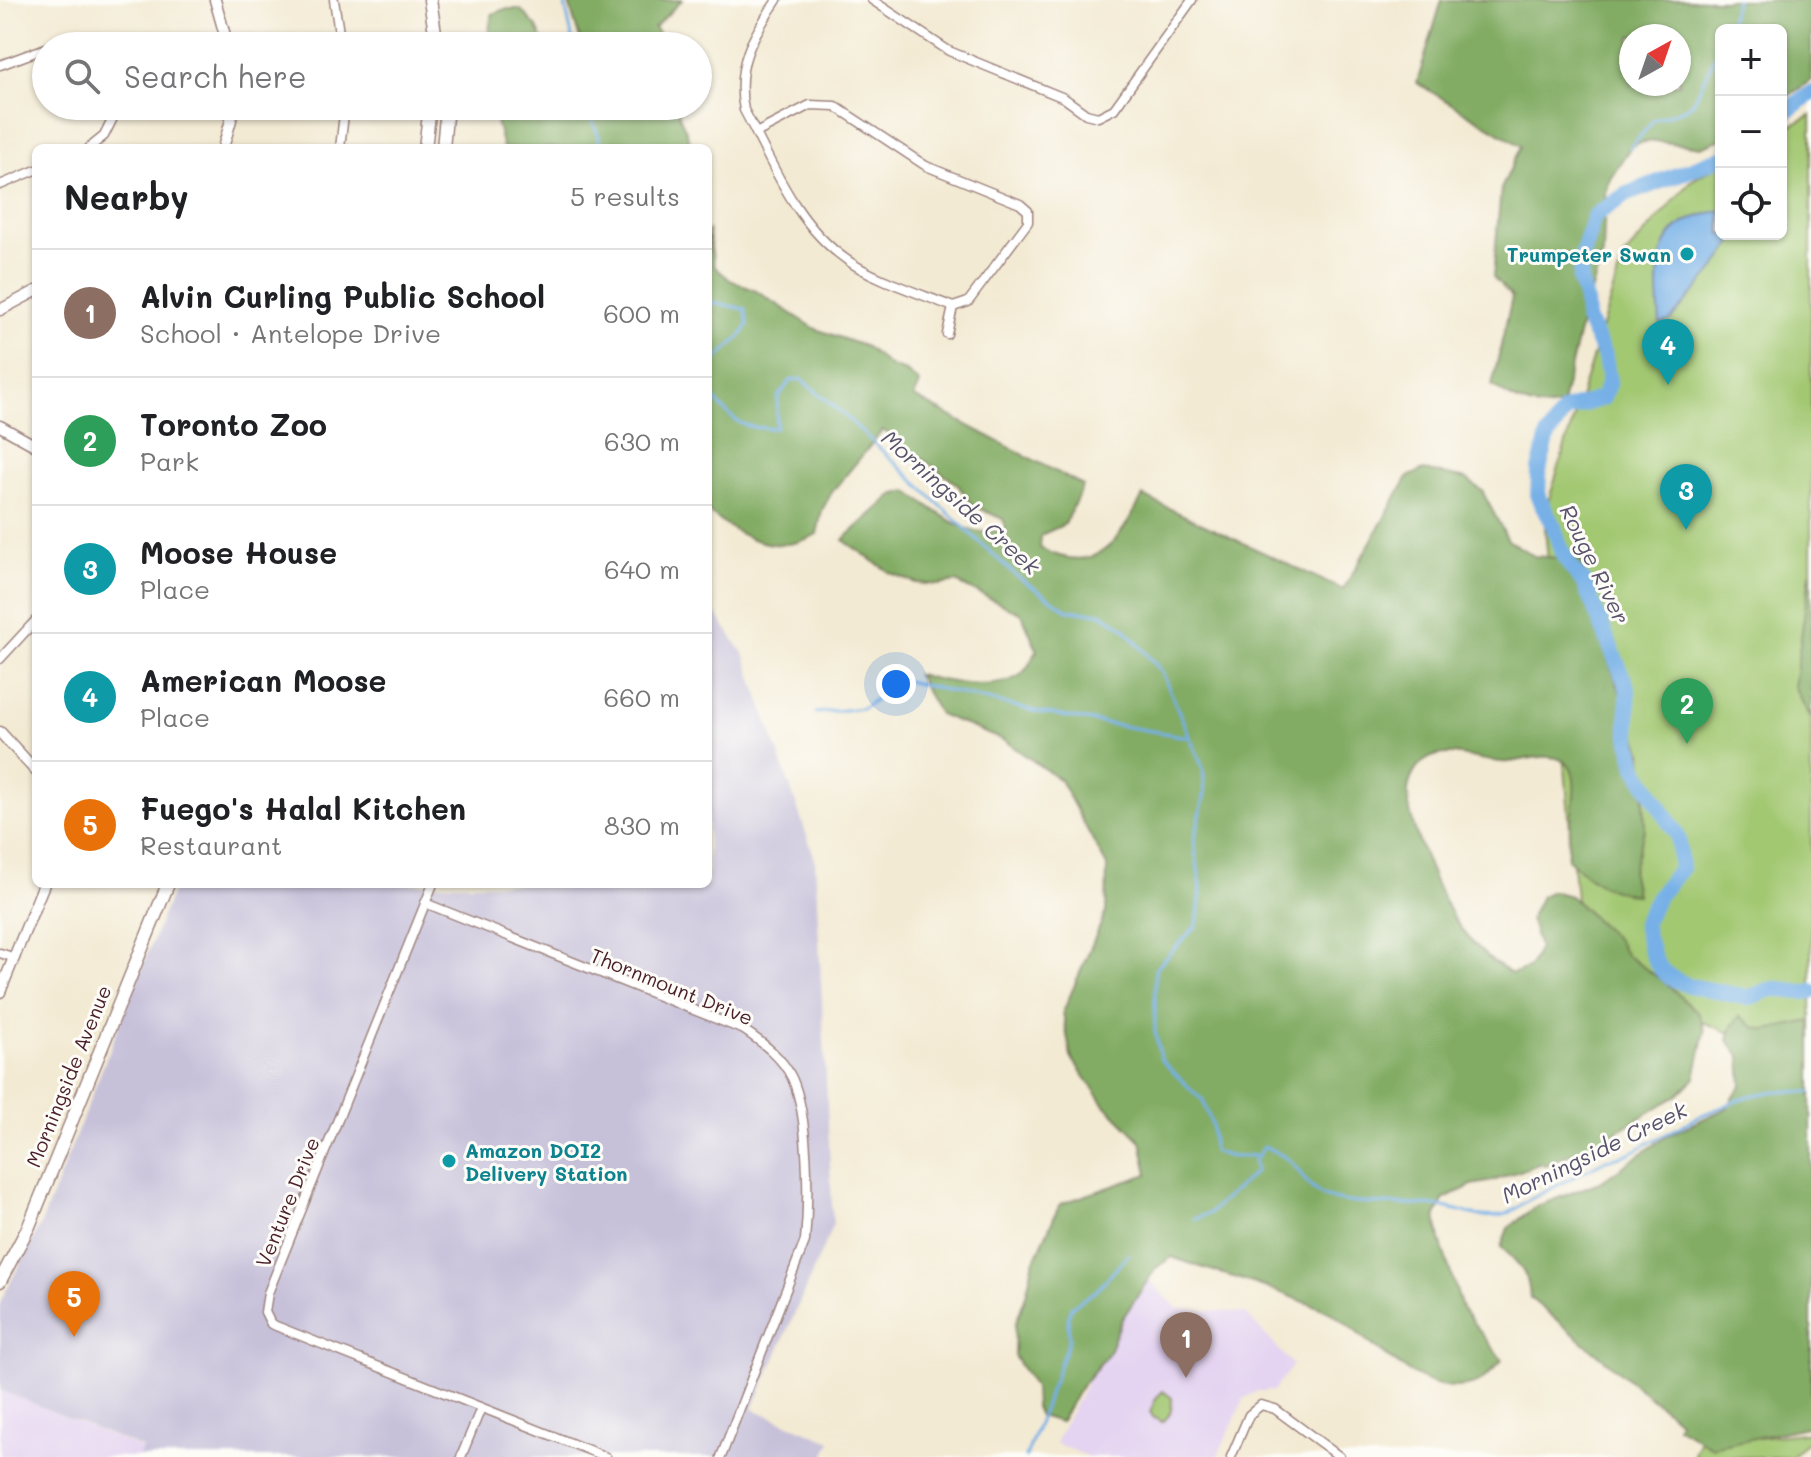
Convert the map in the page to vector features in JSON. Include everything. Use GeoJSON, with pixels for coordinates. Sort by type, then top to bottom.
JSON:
{"type":"FeatureCollection","features":[{"type":"Feature","properties":{"kind":"main road"},"geometry":{"type":"LineString","coordinates":[[430,0],[435,32]]}},
{"type":"Feature","properties":{"kind":"main road"},"geometry":{"type":"LineString","coordinates":[[425,144],[428,120]]}},
{"type":"Feature","properties":{"kind":"main road"},"geometry":{"type":"LineString","coordinates":[[443,144],[446,120]]}},
{"type":"Feature","properties":{"kind":"main road","name":"Morningside Avenue"},"geometry":{"type":"LineString","coordinates":[[0,1281],[29,1226],[166,888]]}},
{"type":"Feature","properties":{"kind":"street"},"geometry":{"type":"LineString","coordinates":[[215,0],[224,32]]}},
{"type":"Feature","properties":{"kind":"street"},"geometry":{"type":"LineString","coordinates":[[334,0],[339,32]]}},
{"type":"Feature","properties":{"kind":"street"},"geometry":{"type":"LineString","coordinates":[[756,133],[810,105],[835,106],[926,166],[1025,208],[1028,222],[968,302],[953,307],[849,262],[835,251],[793,206],[744,110],[741,93],[745,61],[753,35],[777,0]]}},
{"type":"Feature","properties":{"kind":"street"},"geometry":{"type":"LineString","coordinates":[[872,0],[949,51],[1064,98],[1086,114],[1098,117],[1114,109],[1192,0]]}},
{"type":"Feature","properties":{"kind":"street"},"geometry":{"type":"LineString","coordinates":[[0,65],[32,53]]}},
{"type":"Feature","properties":{"kind":"street"},"geometry":{"type":"LineString","coordinates":[[94,144],[104,136],[112,120]]}},
{"type":"Feature","properties":{"kind":"street"},"geometry":{"type":"LineString","coordinates":[[224,144],[231,120]]}},
{"type":"Feature","properties":{"kind":"street"},"geometry":{"type":"LineString","coordinates":[[340,144],[343,120]]}},
{"type":"Feature","properties":{"kind":"street"},"geometry":{"type":"LineString","coordinates":[[0,185],[32,172]]}},
{"type":"Feature","properties":{"kind":"street"},"geometry":{"type":"LineString","coordinates":[[0,310],[32,293]]}},
{"type":"Feature","properties":{"kind":"street"},"geometry":{"type":"LineString","coordinates":[[947,334],[953,307]]}},
{"type":"Feature","properties":{"kind":"street"},"geometry":{"type":"LineString","coordinates":[[0,426],[32,444]]}},
{"type":"Feature","properties":{"kind":"street"},"geometry":{"type":"LineString","coordinates":[[0,659],[32,624]]}},
{"type":"Feature","properties":{"kind":"street"},"geometry":{"type":"LineString","coordinates":[[0,732],[32,767]]}},
{"type":"Feature","properties":{"kind":"street"},"geometry":{"type":"LineString","coordinates":[[0,992],[42,888]]}},
{"type":"Feature","properties":{"kind":"street","name":"Venture Drive"},"geometry":{"type":"LineString","coordinates":[[431,888],[268,1293],[265,1312],[271,1324],[481,1408]]}},
{"type":"Feature","properties":{"kind":"street","name":"Thornmount Drive"},"geometry":{"type":"LineString","coordinates":[[425,903],[744,1030],[767,1045],[792,1077],[802,1109],[808,1213],[805,1241],[721,1457]]}},
{"type":"Feature","properties":{"kind":"street"},"geometry":{"type":"LineString","coordinates":[[0,953],[15,958]]}},
{"type":"Feature","properties":{"kind":"street"},"geometry":{"type":"LineString","coordinates":[[1231,1457],[1252,1410],[1261,1405],[1275,1409],[1340,1457]]}},
{"type":"Feature","properties":{"kind":"street"},"geometry":{"type":"LineString","coordinates":[[461,1457],[481,1408],[606,1457]]}},
{"type":"Feature","properties":{"kind":"shaded area"},"geometry":{"type":"Polygon","coordinates":[[[712,608],[745,656],[815,859],[833,1225],[753,1409],[831,1441],[824,1457],[139,1457],[142,1448],[0,1390],[0,1302],[41,1224],[173,888],[712,888],[712,608]]]}},
{"type":"Feature","properties":{"kind":"shaded area"},"geometry":{"type":"Polygon","coordinates":[[[1149,1280],[1177,1308],[1245,1313],[1293,1365],[1273,1391],[1257,1391],[1244,1399],[1217,1457],[1089,1457],[1055,1443],[1116,1327],[1149,1280]]]}},
{"type":"Feature","properties":{"kind":"shaded area"},"geometry":{"type":"Polygon","coordinates":[[[0,1390],[142,1449],[139,1457],[0,1457],[0,1390]]]}},
{"type":"Feature","properties":{"kind":"green space"},"geometry":{"type":"Polygon","coordinates":[[[568,0],[682,0],[654,28],[657,32],[578,32],[568,0]]]}},
{"type":"Feature","properties":{"kind":"green space"},"geometry":{"type":"Polygon","coordinates":[[[1442,0],[1811,0],[1811,80],[1787,97],[1787,24],[1715,24],[1715,141],[1701,147],[1655,141],[1638,143],[1630,148],[1610,178],[1605,196],[1603,254],[1579,331],[1562,404],[1553,407],[1525,404],[1492,385],[1512,297],[1493,277],[1501,189],[1521,146],[1417,83],[1442,0]]]}},
{"type":"Feature","properties":{"kind":"green space"},"geometry":{"type":"Polygon","coordinates":[[[505,9],[520,9],[539,32],[489,32],[492,14],[505,9]]]}},
{"type":"Feature","properties":{"kind":"green space"},"geometry":{"type":"Polygon","coordinates":[[[1811,115],[1811,1066],[1582,973],[1544,515],[1623,258],[1692,180],[1715,167],[1715,240],[1787,240],[1787,128],[1811,115]]]}},
{"type":"Feature","properties":{"kind":"green space"},"geometry":{"type":"Polygon","coordinates":[[[496,120],[681,120],[691,144],[502,144],[496,120]]]}},
{"type":"Feature","properties":{"kind":"green space"},"geometry":{"type":"Polygon","coordinates":[[[712,254],[714,266],[730,280],[756,291],[816,329],[866,347],[891,367],[906,372],[919,383],[914,397],[1083,486],[1065,524],[1041,535],[1040,548],[1060,556],[1077,559],[1091,557],[1104,550],[1124,528],[1143,496],[1343,590],[1408,477],[1423,470],[1467,479],[1482,491],[1508,540],[1534,556],[1581,560],[1608,659],[1642,751],[1645,827],[1632,873],[1636,895],[1599,883],[1568,859],[1574,777],[1566,763],[1559,759],[1543,757],[1499,762],[1456,754],[1436,756],[1422,763],[1410,781],[1410,809],[1426,860],[1448,909],[1480,951],[1496,964],[1512,974],[1530,967],[1539,947],[1530,919],[1541,896],[1552,891],[1570,896],[1617,940],[1626,955],[1666,983],[1699,1014],[1705,1031],[1695,1078],[1678,1095],[1601,1141],[1545,1165],[1541,1163],[1493,1181],[1472,1185],[1443,1200],[1436,1216],[1440,1240],[1462,1308],[1502,1360],[1484,1379],[1464,1387],[1431,1383],[1401,1367],[1325,1310],[1172,1257],[1156,1268],[1122,1319],[1108,1354],[1079,1389],[1060,1422],[1039,1416],[1035,1407],[1034,1387],[1014,1356],[1015,1325],[1033,1264],[1060,1204],[1148,1174],[1141,1141],[1105,1105],[1071,1057],[1063,1012],[1106,912],[1107,866],[1060,780],[1005,741],[939,714],[917,675],[983,685],[1019,676],[1037,650],[1022,614],[956,582],[939,585],[916,583],[891,573],[843,540],[893,495],[907,491],[967,529],[980,532],[1006,527],[1003,519],[973,506],[957,484],[883,430],[832,492],[822,510],[817,534],[802,541],[774,544],[746,536],[712,514],[712,254]]]}},
{"type":"Feature","properties":{"kind":"green space"},"geometry":{"type":"Polygon","coordinates":[[[1811,575],[1811,718],[1794,687],[1811,575]]]}},
{"type":"Feature","properties":{"kind":"green space"},"geometry":{"type":"Polygon","coordinates":[[[1740,1016],[1754,1027],[1766,1030],[1811,1021],[1811,1426],[1712,1447],[1677,1426],[1679,1421],[1530,1298],[1522,1269],[1501,1247],[1508,1228],[1535,1207],[1602,1181],[1668,1135],[1727,1108],[1742,1084],[1740,1056],[1728,1040],[1732,1026],[1740,1016]]]}},
{"type":"Feature","properties":{"kind":"green space"},"geometry":{"type":"Polygon","coordinates":[[[1163,1391],[1172,1398],[1172,1402],[1169,1414],[1162,1422],[1150,1412],[1163,1391]]]}},
{"type":"Feature","properties":{"kind":"green space"},"geometry":{"type":"Polygon","coordinates":[[[1708,1418],[1759,1438],[1811,1432],[1811,1438],[1792,1457],[1693,1457],[1708,1418]]]}},
{"type":"Feature","properties":{"kind":"water"},"geometry":{"type":"Polygon","coordinates":[[[1715,212],[1715,240],[1735,240],[1670,321],[1660,324],[1658,280],[1662,251],[1677,228],[1715,212]]]}},
{"type":"Feature","properties":{"kind":"waterway","name":"Morningside Creek"},"geometry":{"type":"LineString","coordinates":[[564,0],[571,32]]}},
{"type":"Feature","properties":{"kind":"waterway"},"geometry":{"type":"LineString","coordinates":[[1729,24],[1736,0]]}},
{"type":"Feature","properties":{"kind":"waterway"},"geometry":{"type":"LineString","coordinates":[[1630,148],[1654,120],[1693,103],[1715,56]]}},
{"type":"Feature","properties":{"kind":"waterway","name":"Rouge River"},"geometry":{"type":"LineString","coordinates":[[1787,111],[1811,93]]}},
{"type":"Feature","properties":{"kind":"waterway","name":"Morningside Creek"},"geometry":{"type":"LineString","coordinates":[[592,120],[599,144]]}},
{"type":"Feature","properties":{"kind":"waterway","name":"Rouge River"},"geometry":{"type":"LineString","coordinates":[[1715,160],[1625,195],[1594,216],[1582,256],[1580,281],[1586,300],[1587,319],[1605,357],[1609,381],[1603,398],[1565,410],[1548,436],[1539,470],[1538,497],[1554,527],[1561,550],[1584,583],[1628,689],[1628,731],[1636,767],[1678,837],[1681,868],[1658,896],[1644,923],[1658,965],[1673,979],[1685,984],[1738,996],[1750,997],[1775,989],[1811,991]]}},
{"type":"Feature","properties":{"kind":"waterway","name":"Morningside Creek"},"geometry":{"type":"LineString","coordinates":[[712,303],[745,309],[748,325],[741,336],[712,363]]}},
{"type":"Feature","properties":{"kind":"waterway","name":"Morningside Creek"},"geometry":{"type":"LineString","coordinates":[[712,397],[744,424],[776,428],[778,397],[790,381],[801,379],[843,414],[1016,576],[1068,610],[1100,613],[1124,628],[1162,672],[1203,768],[1205,793],[1194,842],[1201,890],[1197,925],[1155,969],[1155,1032],[1161,1060],[1203,1101],[1212,1125],[1213,1151],[1231,1157],[1259,1155],[1264,1146],[1282,1155],[1311,1187],[1331,1199],[1430,1205],[1490,1217],[1509,1213],[1606,1160],[1628,1154],[1702,1115],[1749,1096],[1776,1091],[1811,1092]]}},
{"type":"Feature","properties":{"kind":"waterway"},"geometry":{"type":"LineString","coordinates":[[816,713],[863,708],[902,680],[1043,713],[1188,737]]}},
{"type":"Feature","properties":{"kind":"waterway"},"geometry":{"type":"LineString","coordinates":[[1194,1219],[1210,1213],[1256,1171],[1254,1160],[1259,1155]]}},
{"type":"Feature","properties":{"kind":"waterway"},"geometry":{"type":"LineString","coordinates":[[1026,1457],[1069,1339],[1068,1316],[1071,1307],[1097,1290],[1129,1254]]}},
{"type":"Feature","properties":{"kind":"place","name":"Trumpeter Swan"},"geometry":{"type":"Point","coordinates":[1687,254]}},
{"type":"Feature","properties":{"kind":"place","name":"American Moose"},"geometry":{"type":"Point","coordinates":[1668,385]}},
{"type":"Feature","properties":{"kind":"place","name":"Moose House"},"geometry":{"type":"Point","coordinates":[1686,530]}},
{"type":"Feature","properties":{"kind":"place","name":"Toronto Zoo"},"geometry":{"type":"Point","coordinates":[1687,744]}},
{"type":"Feature","properties":{"kind":"place","name":"Amazon DOI2 Delivery Station"},"geometry":{"type":"Point","coordinates":[449,1161]}},
{"type":"Feature","properties":{"kind":"place","name":"Fuego's Halal Kitchen"},"geometry":{"type":"Point","coordinates":[74,1337]}},
{"type":"Feature","properties":{"kind":"place","name":"Alvin Curling Public School"},"geometry":{"type":"Point","coordinates":[1186,1378]}}]}
